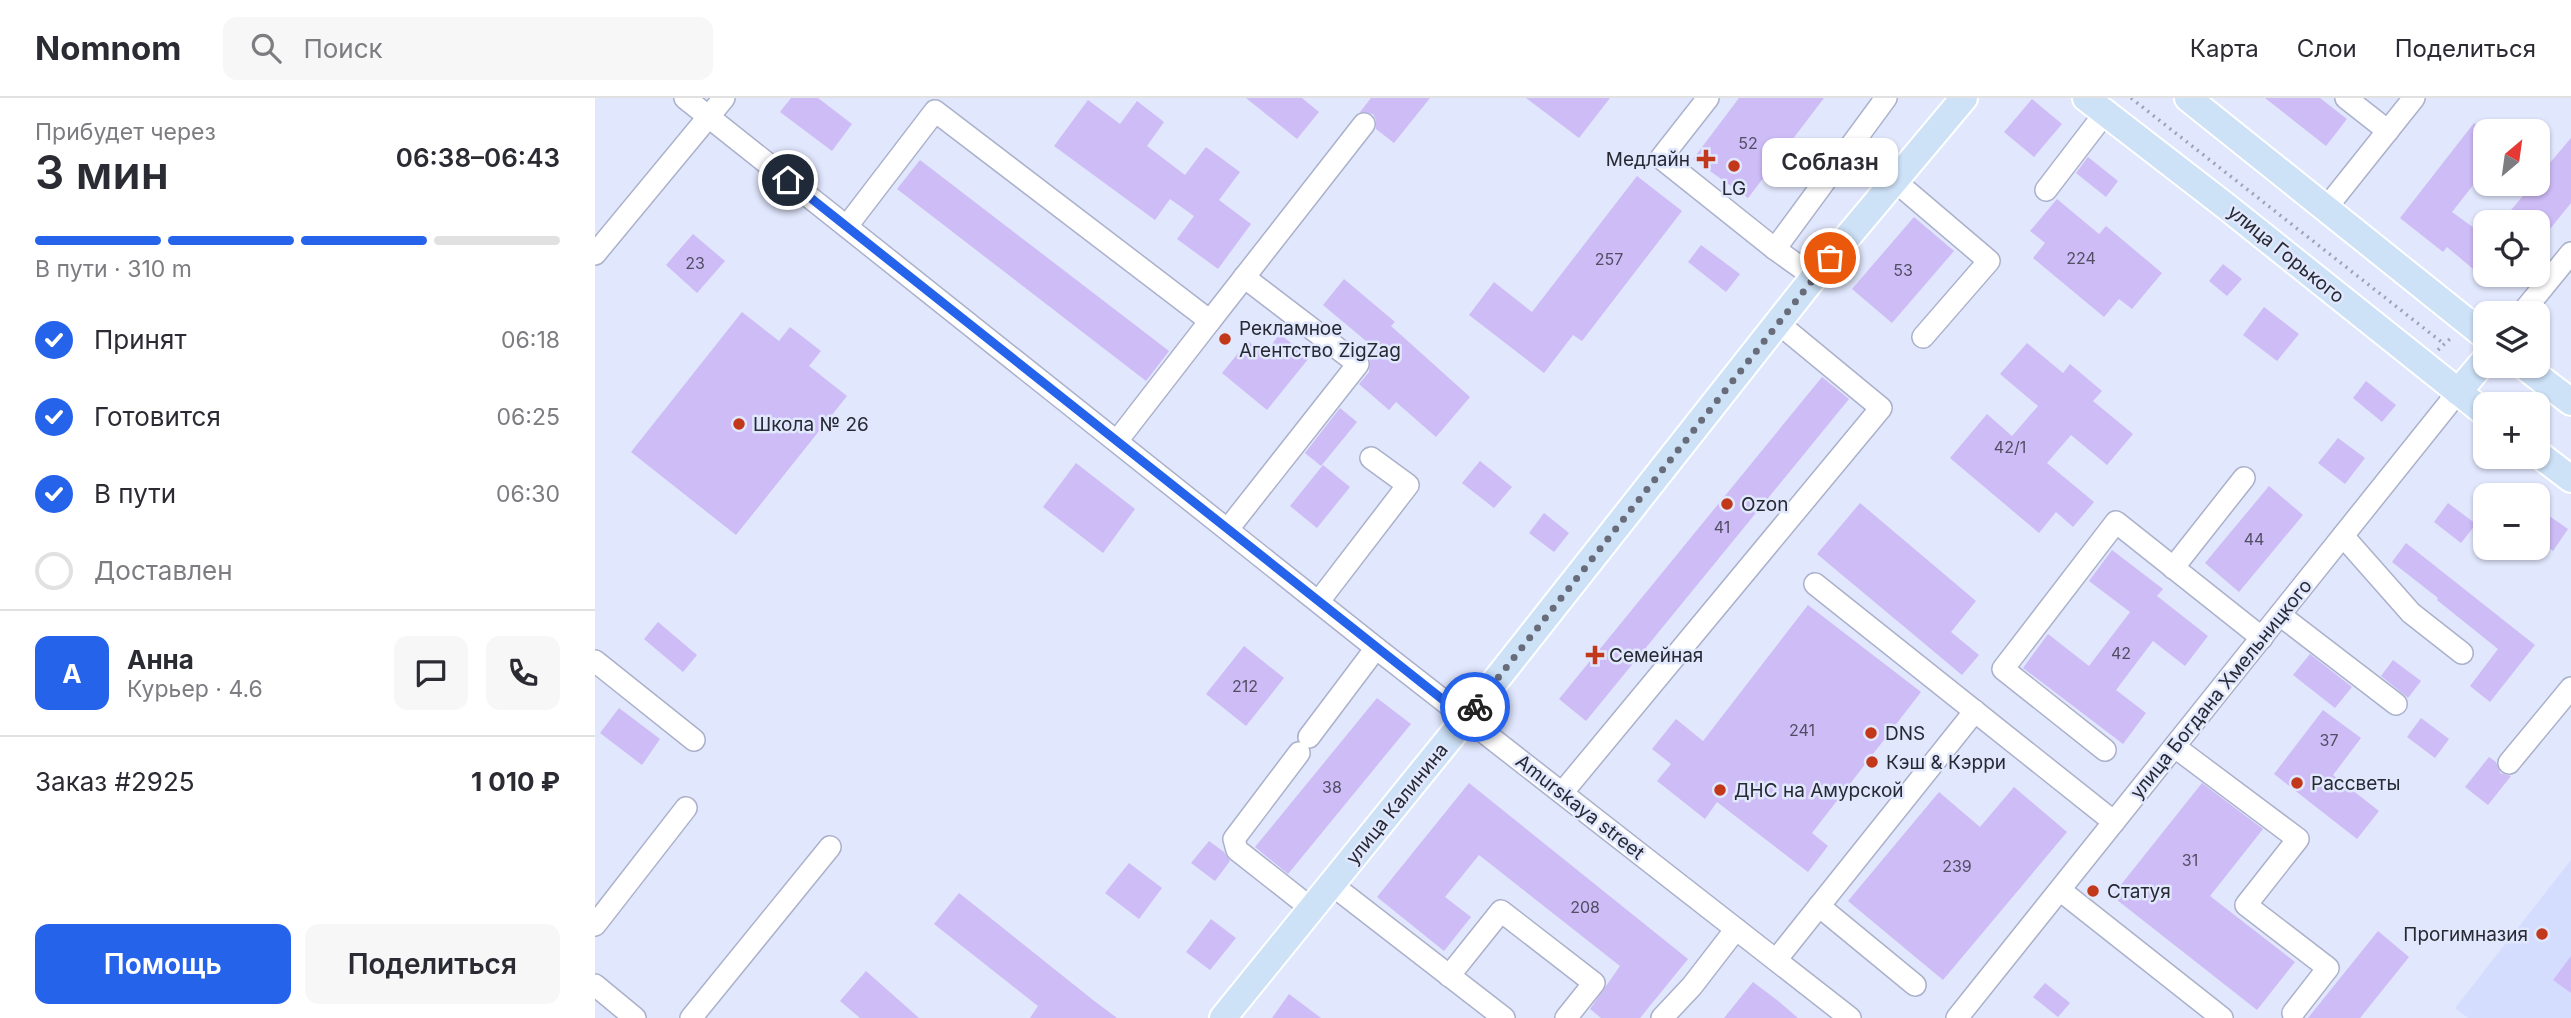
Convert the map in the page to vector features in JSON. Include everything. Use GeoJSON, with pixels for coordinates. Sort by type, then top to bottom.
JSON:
{"type":"FeatureCollection","features":[{"type":"Feature","properties":{"kind":"main road","name":"улица Калинина"},"geometry":{"type":"LineString","coordinates":[[1223,1018],[1466,718],[1814,277],[1964,98]]}},
{"type":"Feature","properties":{"kind":"main road"},"geometry":{"type":"LineString","coordinates":[[2188,98],[2473,326]]}},
{"type":"Feature","properties":{"kind":"main road","name":"улица Горького"},"geometry":{"type":"LineString","coordinates":[[2096,105],[2473,403]]}},
{"type":"Feature","properties":{"kind":"main road","name":"улица Богдана Хмельницкого"},"geometry":{"type":"LineString","coordinates":[[2458,392],[2473,374]]}},
{"type":"Feature","properties":{"kind":"main road"},"geometry":{"type":"LineString","coordinates":[[2539,378],[2571,402]]}},
{"type":"Feature","properties":{"kind":"main road"},"geometry":{"type":"LineString","coordinates":[[2550,463],[2571,479]]}},
{"type":"Feature","properties":{"kind":"street","name":"Amurskaya street"},"geometry":{"type":"LineString","coordinates":[[685,98],[1376,648],[1850,1018]]}},
{"type":"Feature","properties":{"kind":"street"},"geometry":{"type":"LineString","coordinates":[[595,254],[724,98]]}},
{"type":"Feature","properties":{"kind":"street"},"geometry":{"type":"LineString","coordinates":[[1709,98],[1661,158],[1814,277]]}},
{"type":"Feature","properties":{"kind":"street"},"geometry":{"type":"LineString","coordinates":[[1775,249],[1886,98]]}},
{"type":"Feature","properties":{"kind":"street"},"geometry":{"type":"LineString","coordinates":[[2346,98],[2388,131]]}},
{"type":"Feature","properties":{"kind":"street"},"geometry":{"type":"LineString","coordinates":[[2327,207],[2414,98]]}},
{"type":"Feature","properties":{"kind":"street"},"geometry":{"type":"LineString","coordinates":[[2046,190],[2096,105]]}},
{"type":"Feature","properties":{"kind":"street"},"geometry":{"type":"LineString","coordinates":[[847,226],[935,111],[1210,321]]}},
{"type":"Feature","properties":{"kind":"street"},"geometry":{"type":"LineString","coordinates":[[1117,441],[1364,124]]}},
{"type":"Feature","properties":{"kind":"street"},"geometry":{"type":"LineString","coordinates":[[1895,181],[1989,261],[1923,337]]}},
{"type":"Feature","properties":{"kind":"street"},"geometry":{"type":"LineString","coordinates":[[2532,301],[2571,253]]}},
{"type":"Feature","properties":{"kind":"street"},"geometry":{"type":"LineString","coordinates":[[1228,529],[1358,364],[1244,277]]}},
{"type":"Feature","properties":{"kind":"street"},"geometry":{"type":"LineString","coordinates":[[1562,793],[1881,408],[1778,323]]}},
{"type":"Feature","properties":{"kind":"street","name":"улица Богдана Хмельницкого"},"geometry":{"type":"LineString","coordinates":[[1957,1018],[2458,392]]}},
{"type":"Feature","properties":{"kind":"street"},"geometry":{"type":"LineString","coordinates":[[1319,601],[1408,485],[1371,458]]}},
{"type":"Feature","properties":{"kind":"street"},"geometry":{"type":"LineString","coordinates":[[2173,568],[2244,478]]}},
{"type":"Feature","properties":{"kind":"street"},"geometry":{"type":"LineString","coordinates":[[2105,750],[2003,669],[2116,522],[2262,638]]}},
{"type":"Feature","properties":{"kind":"street"},"geometry":{"type":"LineString","coordinates":[[2343,536],[2410,613],[2462,653]]}},
{"type":"Feature","properties":{"kind":"street"},"geometry":{"type":"LineString","coordinates":[[1815,584],[2114,822]]}},
{"type":"Feature","properties":{"kind":"street"},"geometry":{"type":"LineString","coordinates":[[2280,615],[2396,704]]}},
{"type":"Feature","properties":{"kind":"street"},"geometry":{"type":"LineString","coordinates":[[1312,909],[1237,850],[1234,839],[1376,648]]}},
{"type":"Feature","properties":{"kind":"street"},"geometry":{"type":"LineString","coordinates":[[595,661],[694,740]]}},
{"type":"Feature","properties":{"kind":"street"},"geometry":{"type":"LineString","coordinates":[[2509,763],[2571,688]]}},
{"type":"Feature","properties":{"kind":"street"},"geometry":{"type":"LineString","coordinates":[[1776,960],[1975,711]]}},
{"type":"Feature","properties":{"kind":"street"},"geometry":{"type":"LineString","coordinates":[[2175,747],[2298,839],[2246,905],[2328,968],[2293,1013]]}},
{"type":"Feature","properties":{"kind":"street"},"geometry":{"type":"LineString","coordinates":[[595,925],[686,808]]}},
{"type":"Feature","properties":{"kind":"street"},"geometry":{"type":"LineString","coordinates":[[691,1018],[830,847]]}},
{"type":"Feature","properties":{"kind":"street"},"geometry":{"type":"LineString","coordinates":[[1331,884],[1504,1018]]}},
{"type":"Feature","properties":{"kind":"street"},"geometry":{"type":"LineString","coordinates":[[2060,890],[2223,1018]]}},
{"type":"Feature","properties":{"kind":"street"},"geometry":{"type":"LineString","coordinates":[[1819,906],[1915,985]]}},
{"type":"Feature","properties":{"kind":"street"},"geometry":{"type":"LineString","coordinates":[[1449,976],[1501,911],[1594,983],[1566,1018]]}},
{"type":"Feature","properties":{"kind":"street"},"geometry":{"type":"LineString","coordinates":[[1662,1018],[1692,986],[1736,929]]}},
{"type":"Feature","properties":{"kind":"street"},"geometry":{"type":"LineString","coordinates":[[595,985],[635,1018]]}},
{"type":"Feature","properties":{"kind":"path"},"geometry":{"type":"LineString","coordinates":[[2131,98],[2444,344]]}},
{"type":"Feature","properties":{"kind":"path"},"geometry":{"type":"LineString","coordinates":[[2433,354],[2454,334]]}},
{"type":"Feature","properties":{"kind":"shaded area","name":"Прогимназия"},"geometry":{"type":"Polygon","coordinates":[[[2571,860],[2571,1018],[2468,1018],[2455,1008],[2571,860]]]}},
{"type":"Feature","properties":{"kind":"building"},"geometry":{"type":"Polygon","coordinates":[[[791,98],[818,98],[852,124],[832,151],[780,112],[791,98]]]}},
{"type":"Feature","properties":{"kind":"building"},"geometry":{"type":"Polygon","coordinates":[[[1246,98],[1302,98],[1319,112],[1297,139],[1246,98]]]}},
{"type":"Feature","properties":{"kind":"building"},"geometry":{"type":"Polygon","coordinates":[[[1371,98],[1430,98],[1394,143],[1376,129],[1373,114],[1360,112],[1371,98]]]}},
{"type":"Feature","properties":{"kind":"building"},"geometry":{"type":"Polygon","coordinates":[[[1526,98],[1610,98],[1579,138],[1526,98]]]}},
{"type":"Feature","properties":{"kind":"building"},"geometry":{"type":"Polygon","coordinates":[[[1739,98],[1824,98],[1748,198],[1693,159],[1739,98]]]}},
{"type":"Feature","properties":{"kind":"building"},"geometry":{"type":"Polygon","coordinates":[[[2265,98],[2320,98],[2347,119],[2326,146],[2265,98]]]}},
{"type":"Feature","properties":{"kind":"building"},"geometry":{"type":"Polygon","coordinates":[[[2032,99],[2062,124],[2034,157],[2004,132],[2032,99]]]}},
{"type":"Feature","properties":{"kind":"building"},"geometry":{"type":"Polygon","coordinates":[[[1088,100],[1120,124],[1137,101],[1164,122],[1147,146],[1185,175],[1206,147],[1240,172],[1219,200],[1251,224],[1218,269],[1177,239],[1194,216],[1170,199],[1155,220],[1054,146],[1088,100]]]}},
{"type":"Feature","properties":{"kind":"building"},"geometry":{"type":"Polygon","coordinates":[[[2473,124],[2473,185],[2452,212],[2473,227],[2473,269],[2447,247],[2443,252],[2400,218],[2473,124]]]}},
{"type":"Feature","properties":{"kind":"building"},"geometry":{"type":"Polygon","coordinates":[[[2571,138],[2571,203],[2550,229],[2550,210],[2511,210],[2523,196],[2550,196],[2550,163],[2571,138]]]}},
{"type":"Feature","properties":{"kind":"building"},"geometry":{"type":"Polygon","coordinates":[[[2088,157],[2118,181],[2106,197],[2076,173],[2088,157]]]}},
{"type":"Feature","properties":{"kind":"building"},"geometry":{"type":"Polygon","coordinates":[[[920,160],[1169,351],[1146,381],[897,189],[920,160]]]}},
{"type":"Feature","properties":{"kind":"building"},"geometry":{"type":"Polygon","coordinates":[[[1637,176],[1682,211],[1582,341],[1573,335],[1544,373],[1469,315],[1494,282],[1532,312],[1637,176]]]}},
{"type":"Feature","properties":{"kind":"building"},"geometry":{"type":"Polygon","coordinates":[[[2057,199],[2099,234],[2106,226],[2162,273],[2132,309],[2119,299],[2104,317],[2033,258],[2045,243],[2030,231],[2057,199]]]}},
{"type":"Feature","properties":{"kind":"building"},"geometry":{"type":"Polygon","coordinates":[[[1914,217],[1954,251],[1892,323],[1852,289],[1914,217]]]}},
{"type":"Feature","properties":{"kind":"building"},"geometry":{"type":"Polygon","coordinates":[[[693,234],[725,261],[697,293],[666,265],[693,234]]]}},
{"type":"Feature","properties":{"kind":"building"},"geometry":{"type":"Polygon","coordinates":[[[1701,245],[1740,274],[1726,292],[1688,262],[1701,245]]]}},
{"type":"Feature","properties":{"kind":"building"},"geometry":{"type":"Polygon","coordinates":[[[2223,264],[2242,279],[2227,296],[2209,281],[2223,264]]]}},
{"type":"Feature","properties":{"kind":"building"},"geometry":{"type":"Polygon","coordinates":[[[1344,279],[1395,322],[1391,326],[1470,397],[1436,437],[1396,402],[1389,410],[1359,384],[1369,372],[1370,359],[1378,351],[1323,305],[1344,279]]]}},
{"type":"Feature","properties":{"kind":"building"},"geometry":{"type":"Polygon","coordinates":[[[2264,307],[2299,334],[2277,361],[2243,335],[2264,307]]]}},
{"type":"Feature","properties":{"kind":"building","name":"Школа № 26"},"geometry":{"type":"Polygon","coordinates":[[[742,312],[779,341],[790,327],[821,351],[809,366],[847,396],[736,535],[631,452],[742,312]]]}},
{"type":"Feature","properties":{"kind":"building"},"geometry":{"type":"Polygon","coordinates":[[[1280,334],[1309,358],[1267,410],[1222,373],[1248,341],[1264,354],[1280,334]]]}},
{"type":"Feature","properties":{"kind":"building"},"geometry":{"type":"Polygon","coordinates":[[[2027,343],[2063,373],[2070,364],[2102,391],[2093,401],[2133,434],[2107,465],[2071,435],[2047,463],[2094,502],[2073,527],[2056,512],[2039,533],[1950,458],[1987,414],[2012,436],[2038,406],[2000,374],[2027,343]]]}},
{"type":"Feature","properties":{"kind":"building"},"geometry":{"type":"Polygon","coordinates":[[[1822,377],[1849,399],[1586,721],[1559,699],[1822,377]]]}},
{"type":"Feature","properties":{"kind":"building"},"geometry":{"type":"Polygon","coordinates":[[[2366,381],[2396,405],[2382,422],[2353,398],[2366,381]]]}},
{"type":"Feature","properties":{"kind":"building"},"geometry":{"type":"Polygon","coordinates":[[[1340,408],[1357,422],[1321,466],[1305,453],[1340,408]]]}},
{"type":"Feature","properties":{"kind":"building"},"geometry":{"type":"Polygon","coordinates":[[[2338,438],[2365,458],[2345,484],[2318,463],[2338,438]]]}},
{"type":"Feature","properties":{"kind":"building"},"geometry":{"type":"Polygon","coordinates":[[[1480,461],[1512,487],[1494,508],[1462,483],[1480,461]]]}},
{"type":"Feature","properties":{"kind":"building"},"geometry":{"type":"Polygon","coordinates":[[[1076,463],[1135,509],[1103,553],[1043,507],[1076,463]]]}},
{"type":"Feature","properties":{"kind":"building"},"geometry":{"type":"Polygon","coordinates":[[[1323,465],[1350,487],[1317,528],[1290,506],[1323,465]]]}},
{"type":"Feature","properties":{"kind":"building"},"geometry":{"type":"Polygon","coordinates":[[[2269,486],[2303,515],[2239,592],[2205,563],[2269,486]]]}},
{"type":"Feature","properties":{"kind":"building"},"geometry":{"type":"Polygon","coordinates":[[[1860,503],[1976,601],[1951,632],[1979,655],[1962,675],[1817,554],[1860,503]]]}},
{"type":"Feature","properties":{"kind":"building"},"geometry":{"type":"Polygon","coordinates":[[[2448,503],[2473,522],[2473,528],[2461,543],[2434,522],[2448,503]]]}},
{"type":"Feature","properties":{"kind":"building"},"geometry":{"type":"Polygon","coordinates":[[[1544,513],[1569,533],[1554,552],[1529,533],[1544,513]]]}},
{"type":"Feature","properties":{"kind":"building"},"geometry":{"type":"Polygon","coordinates":[[[2550,516],[2568,529],[2553,551],[2550,549],[2550,516]]]}},
{"type":"Feature","properties":{"kind":"building"},"geometry":{"type":"Polygon","coordinates":[[[2406,543],[2535,645],[2490,702],[2470,686],[2498,649],[2392,562],[2406,543]]]}},
{"type":"Feature","properties":{"kind":"building"},"geometry":{"type":"Polygon","coordinates":[[[2112,550],[2163,589],[2157,596],[2208,636],[2185,666],[2153,641],[2116,690],[2146,713],[2123,744],[2023,668],[2048,634],[2089,666],[2130,612],[2089,581],[2112,550]]]}},
{"type":"Feature","properties":{"kind":"building"},"geometry":{"type":"Polygon","coordinates":[[[1808,605],[1921,692],[1812,833],[1828,846],[1808,872],[1717,802],[1705,819],[1657,781],[1671,764],[1652,749],[1676,719],[1703,741],[1808,605]]]}},
{"type":"Feature","properties":{"kind":"building"},"geometry":{"type":"Polygon","coordinates":[[[658,622],[697,655],[683,672],[644,639],[658,622]]]}},
{"type":"Feature","properties":{"kind":"building"},"geometry":{"type":"Polygon","coordinates":[[[1244,646],[1284,678],[1246,726],[1206,694],[1244,646]]]}},
{"type":"Feature","properties":{"kind":"building"},"geometry":{"type":"Polygon","coordinates":[[[2310,654],[2352,687],[2335,708],[2293,675],[2310,654]]]}},
{"type":"Feature","properties":{"kind":"building"},"geometry":{"type":"Polygon","coordinates":[[[2393,660],[2421,681],[2408,698],[2381,676],[2393,660]]]}},
{"type":"Feature","properties":{"kind":"building"},"geometry":{"type":"Polygon","coordinates":[[[1377,698],[1411,724],[1288,874],[1255,847],[1377,698]]]}},
{"type":"Feature","properties":{"kind":"building"},"geometry":{"type":"Polygon","coordinates":[[[619,708],[660,739],[642,765],[600,733],[619,708]]]}},
{"type":"Feature","properties":{"kind":"building"},"geometry":{"type":"Polygon","coordinates":[[[2323,710],[2361,738],[2333,775],[2379,811],[2357,839],[2274,774],[2323,710]]]}},
{"type":"Feature","properties":{"kind":"building"},"geometry":{"type":"Polygon","coordinates":[[[2421,718],[2449,739],[2435,758],[2407,737],[2421,718]]]}},
{"type":"Feature","properties":{"kind":"building"},"geometry":{"type":"Polygon","coordinates":[[[2489,757],[2496,762],[2500,773],[2511,776],[2488,805],[2465,787],[2489,757]]]}},
{"type":"Feature","properties":{"kind":"building"},"geometry":{"type":"Polygon","coordinates":[[[1469,783],[1688,959],[1640,1018],[1601,1018],[1590,1009],[1620,966],[1479,855],[1445,897],[1471,917],[1444,951],[1377,897],[1469,783]]]}},
{"type":"Feature","properties":{"kind":"building"},"geometry":{"type":"Polygon","coordinates":[[[2202,783],[2263,829],[2210,896],[2295,962],[2257,1010],[2112,896],[2202,783]]]}},
{"type":"Feature","properties":{"kind":"building"},"geometry":{"type":"Polygon","coordinates":[[[2014,787],[2067,832],[1943,980],[1848,901],[1939,792],[1980,827],[2014,787]]]}},
{"type":"Feature","properties":{"kind":"building"},"geometry":{"type":"Polygon","coordinates":[[[1209,841],[1224,852],[1230,861],[1215,881],[1191,863],[1209,841]]]}},
{"type":"Feature","properties":{"kind":"building"},"geometry":{"type":"Polygon","coordinates":[[[1129,863],[1162,888],[1139,919],[1105,893],[1129,863]]]}},
{"type":"Feature","properties":{"kind":"building"},"geometry":{"type":"Polygon","coordinates":[[[959,893],[1117,1018],[1030,1018],[1038,1006],[934,924],[959,893]]]}},
{"type":"Feature","properties":{"kind":"building"},"geometry":{"type":"Polygon","coordinates":[[[1211,919],[1236,938],[1210,970],[1186,952],[1211,919]]]}},
{"type":"Feature","properties":{"kind":"building"},"geometry":{"type":"Polygon","coordinates":[[[2378,931],[2409,957],[2360,1018],[2308,1018],[2378,931]]]}},
{"type":"Feature","properties":{"kind":"building"},"geometry":{"type":"Polygon","coordinates":[[[2571,956],[2571,993],[2553,980],[2571,956]]]}},
{"type":"Feature","properties":{"kind":"building"},"geometry":{"type":"Polygon","coordinates":[[[866,971],[919,1018],[860,1018],[840,1001],[866,971]]]}},
{"type":"Feature","properties":{"kind":"building"},"geometry":{"type":"Polygon","coordinates":[[[1753,982],[1777,1000],[1798,1018],[1724,1018],[1753,982]]]}},
{"type":"Feature","properties":{"kind":"building"},"geometry":{"type":"Polygon","coordinates":[[[2045,983],[2070,1003],[2058,1017],[2033,997],[2045,983]]]}},
{"type":"Feature","properties":{"kind":"building"},"geometry":{"type":"Polygon","coordinates":[[[1289,994],[1321,1018],[1272,1018],[1289,994]]]}},
{"type":"Feature","properties":{"kind":"way so far"},"geometry":{"type":"LineString","coordinates":[[1475,707],[1830,258]]}},
{"type":"Feature","properties":{"kind":"place","name":"Медлайн"},"geometry":{"type":"Point","coordinates":[1706,159]}},
{"type":"Feature","properties":{"kind":"place","name":"LG"},"geometry":{"type":"Point","coordinates":[1734,166]}},
{"type":"Feature","properties":{"kind":"place","name":"Соблазн"},"geometry":{"type":"Point","coordinates":[1830,258]}},
{"type":"Feature","properties":{"kind":"place","name":"Рекламное Агентство ZigZag"},"geometry":{"type":"Point","coordinates":[1225,339]}},
{"type":"Feature","properties":{"kind":"place","name":"Школа № 26"},"geometry":{"type":"Point","coordinates":[739,424]}},
{"type":"Feature","properties":{"kind":"place","name":"Ozon"},"geometry":{"type":"Point","coordinates":[1727,504]}},
{"type":"Feature","properties":{"kind":"place","name":"Семейная"},"geometry":{"type":"Point","coordinates":[1595,655]}},
{"type":"Feature","properties":{"kind":"place","name":"DNS"},"geometry":{"type":"Point","coordinates":[1871,733]}},
{"type":"Feature","properties":{"kind":"place","name":"Кэш & Кэрри"},"geometry":{"type":"Point","coordinates":[1872,762]}},
{"type":"Feature","properties":{"kind":"place","name":"Рассветы"},"geometry":{"type":"Point","coordinates":[2297,783]}},
{"type":"Feature","properties":{"kind":"place","name":"ДНС на Амурской"},"geometry":{"type":"Point","coordinates":[1720,790]}},
{"type":"Feature","properties":{"kind":"place","name":"Статуя"},"geometry":{"type":"Point","coordinates":[2093,891]}},
{"type":"Feature","properties":{"kind":"place","name":"Прогимназия"},"geometry":{"type":"Point","coordinates":[2542,934]}},
{"type":"Feature","properties":{"kind":"route"},"geometry":{"type":"LineString","coordinates":[[788,180],[1466,718],[1475,707]]}}]}
